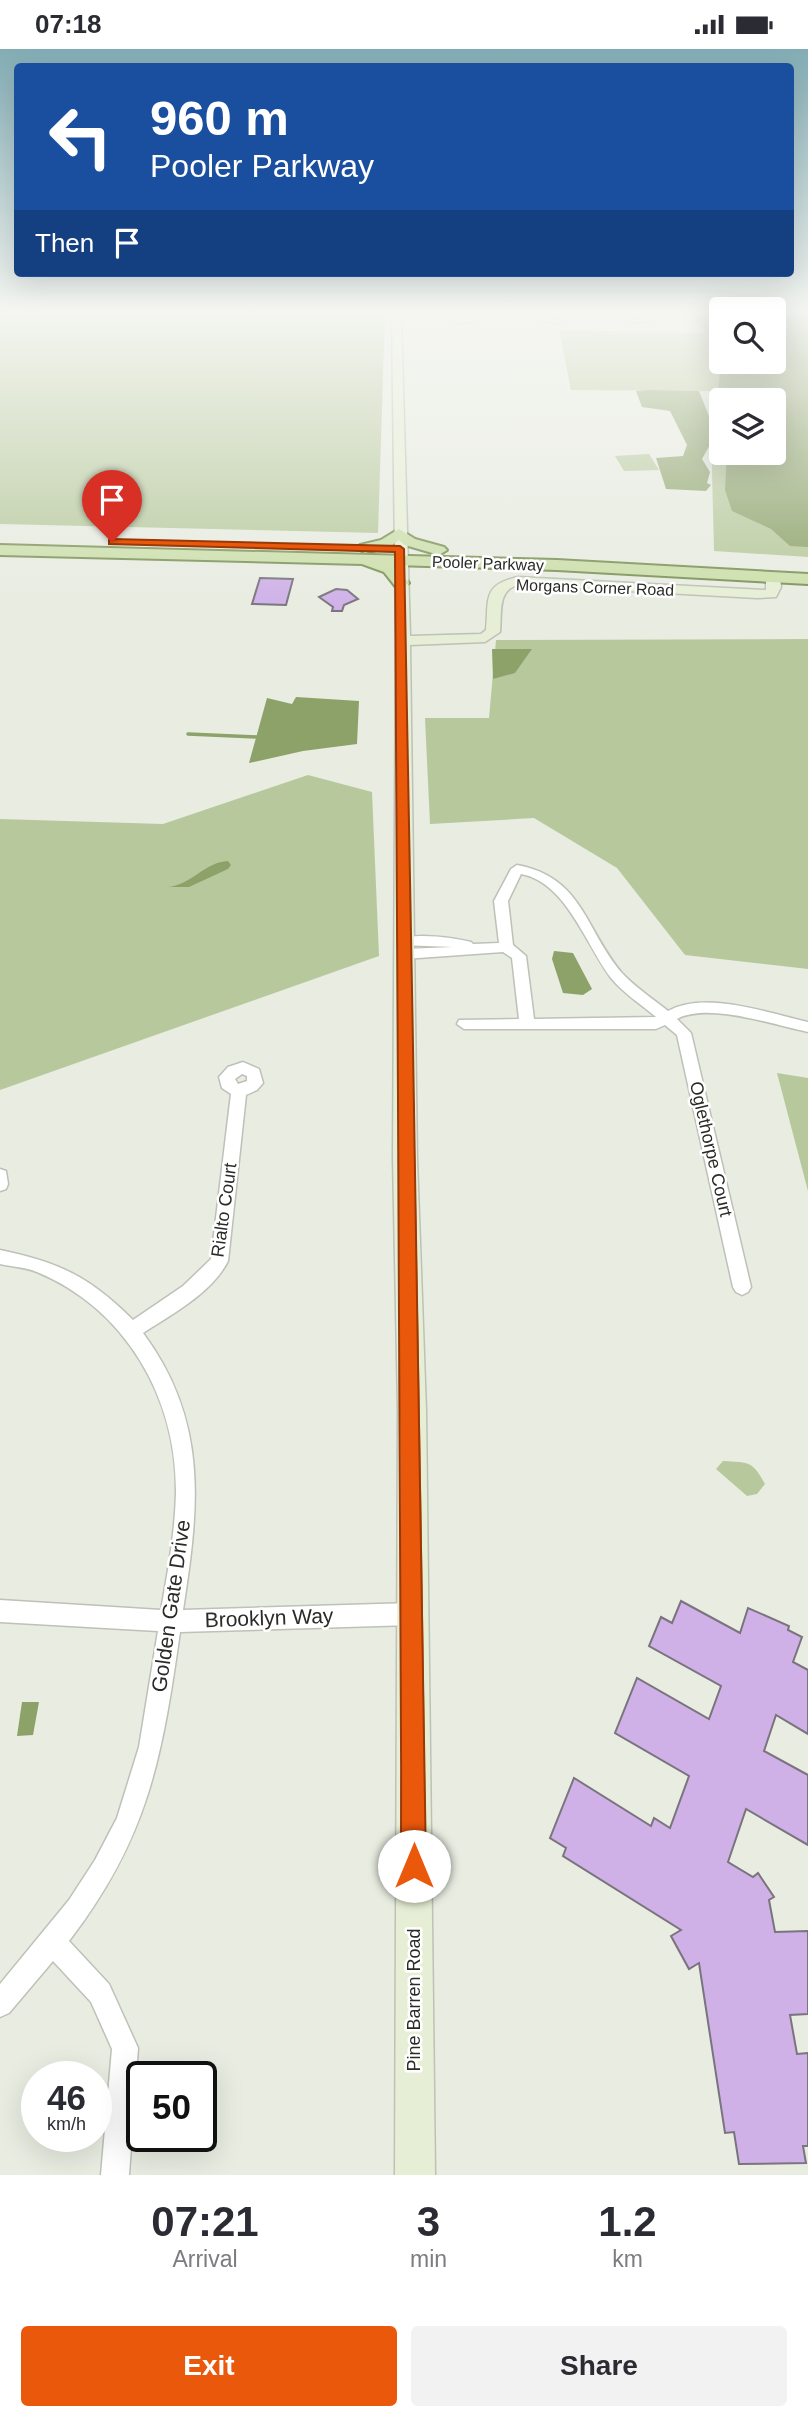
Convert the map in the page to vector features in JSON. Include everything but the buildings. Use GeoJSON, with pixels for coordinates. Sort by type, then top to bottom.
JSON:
{"type":"FeatureCollection","features":[{"type":"Feature","properties":{"kind":"main road","name":"Pine Barren Road"},"geometry":{"type":"LineString","coordinates":[[398,412],[403,641],[415,2175]]}},
{"type":"Feature","properties":{"kind":"main road","name":"Pooler Parkway"},"geometry":{"type":"LineString","coordinates":[[0,540],[362,554],[401,560],[438,556],[772,572],[808,577]]}},
{"type":"Feature","properties":{"kind":"main road"},"geometry":{"type":"LineString","coordinates":[[362,554],[386,543],[401,560]]}},
{"type":"Feature","properties":{"kind":"main road","name":"Pooler Parkway"},"geometry":{"type":"LineString","coordinates":[[0,550],[362,554]]}},
{"type":"Feature","properties":{"kind":"main road"},"geometry":{"type":"LineString","coordinates":[[362,554],[383,565],[401,560],[417,564],[438,556]]}},
{"type":"Feature","properties":{"kind":"main road","name":"Pooler Parkway"},"geometry":{"type":"LineString","coordinates":[[438,556],[604,568],[772,572],[808,568]]}},
{"type":"Feature","properties":{"kind":"main road","name":"Morgans Corner Road"},"geometry":{"type":"LineString","coordinates":[[403,641],[485,638],[493,632],[497,591],[504,584],[518,581],[771,594],[775,587],[772,572]]}},
{"type":"Feature","properties":{"kind":"street","name":"Oglethorpe Court"},"geometry":{"type":"LineString","coordinates":[[506,947],[502,898],[517,869],[529,871],[567,896],[617,976],[667,1018],[685,1037],[742,1287]]}},
{"type":"Feature","properties":{"kind":"street"},"geometry":{"type":"LineString","coordinates":[[404,948],[506,947],[516,952],[520,960],[527,1023]]}},
{"type":"Feature","properties":{"kind":"street"},"geometry":{"type":"LineString","coordinates":[[464,1024],[656,1024],[683,1009],[717,1007],[808,1027]]}},
{"type":"Feature","properties":{"kind":"street","name":"Rialto Court"},"geometry":{"type":"LineString","coordinates":[[132,1331],[207,1278],[219,1261],[239,1091]]}},
{"type":"Feature","properties":{"kind":"street"},"geometry":{"type":"LineString","coordinates":[[0,1176],[0,1184]]}},
{"type":"Feature","properties":{"kind":"street","name":"Golden Gate Drive"},"geometry":{"type":"LineString","coordinates":[[0,1257],[41,1266],[82,1287],[121,1317],[148,1352],[177,1416],[186,1492],[155,1724],[133,1809],[117,1847],[83,1902],[0,2004]]}},
{"type":"Feature","properties":{"kind":"street","name":"Brooklyn Way"},"geometry":{"type":"LineString","coordinates":[[0,1611],[170,1621],[412,1614]]}},
{"type":"Feature","properties":{"kind":"street"},"geometry":{"type":"LineString","coordinates":[[53,1942],[100,1993],[125,2047],[115,2175]]}},
{"type":"Feature","properties":{"kind":"shaded area"},"geometry":{"type":"Polygon","coordinates":[[[0,412],[382,412],[378,533],[0,524],[0,412]]]}},
{"type":"Feature","properties":{"kind":"shaded area"},"geometry":{"type":"Polygon","coordinates":[[[671,412],[707,412],[709,446],[702,459],[710,472],[707,483],[711,485],[706,491],[666,489],[656,458],[683,456],[687,445],[671,412]]]}},
{"type":"Feature","properties":{"kind":"shaded area"},"geometry":{"type":"Polygon","coordinates":[[[786,412],[808,412],[808,557],[714,551],[712,465],[786,465],[786,412]]]}},
{"type":"Feature","properties":{"kind":"shaded area"},"geometry":{"type":"Polygon","coordinates":[[[786,412],[808,412],[808,547],[790,546],[771,529],[732,511],[725,490],[726,465],[786,465],[786,412]]]}},
{"type":"Feature","properties":{"kind":"shaded area"},"geometry":{"type":"Polygon","coordinates":[[[649,454],[659,470],[624,471],[615,456],[649,454]]]}},
{"type":"Feature","properties":{"kind":"shaded area"},"geometry":{"type":"Polygon","coordinates":[[[808,639],[808,969],[685,955],[617,868],[534,818],[430,824],[425,718],[489,718],[496,640],[808,639]]]}},
{"type":"Feature","properties":{"kind":"shaded area"},"geometry":{"type":"Polygon","coordinates":[[[492,649],[532,649],[515,673],[493,679],[492,649]]]}},
{"type":"Feature","properties":{"kind":"shaded area"},"geometry":{"type":"Polygon","coordinates":[[[296,697],[359,701],[357,744],[303,751],[249,763],[267,698],[292,704],[296,697]]]}},
{"type":"Feature","properties":{"kind":"shaded area"},"geometry":{"type":"Polygon","coordinates":[[[308,775],[372,792],[379,956],[0,1090],[0,819],[163,824],[308,775]]]}},
{"type":"Feature","properties":{"kind":"shaded area"},"geometry":{"type":"Polygon","coordinates":[[[228,861],[231,865],[228,869],[189,887],[168,887],[184,882],[212,865],[228,861]]]}},
{"type":"Feature","properties":{"kind":"shaded area"},"geometry":{"type":"Polygon","coordinates":[[[554,951],[573,953],[592,989],[583,995],[563,993],[552,959],[554,951]]]}},
{"type":"Feature","properties":{"kind":"shaded area"},"geometry":{"type":"Polygon","coordinates":[[[777,1073],[808,1078],[808,1191],[777,1073]]]}},
{"type":"Feature","properties":{"kind":"shaded area"},"geometry":{"type":"Polygon","coordinates":[[[723,1461],[749,1464],[765,1484],[757,1494],[747,1496],[716,1469],[723,1461]]]}},
{"type":"Feature","properties":{"kind":"shaded area"},"geometry":{"type":"Polygon","coordinates":[[[22,1702],[39,1702],[33,1735],[17,1736],[22,1702]]]}},
{"type":"Feature","properties":{"kind":"waterway"},"geometry":{"type":"LineString","coordinates":[[188,734],[257,737]]}},
{"type":"Feature","properties":{"kind":"route"},"geometry":{"type":"LineString","coordinates":[[112,542],[400,549],[403,641],[405,1159],[412,1410],[414,1866]]}}]}
